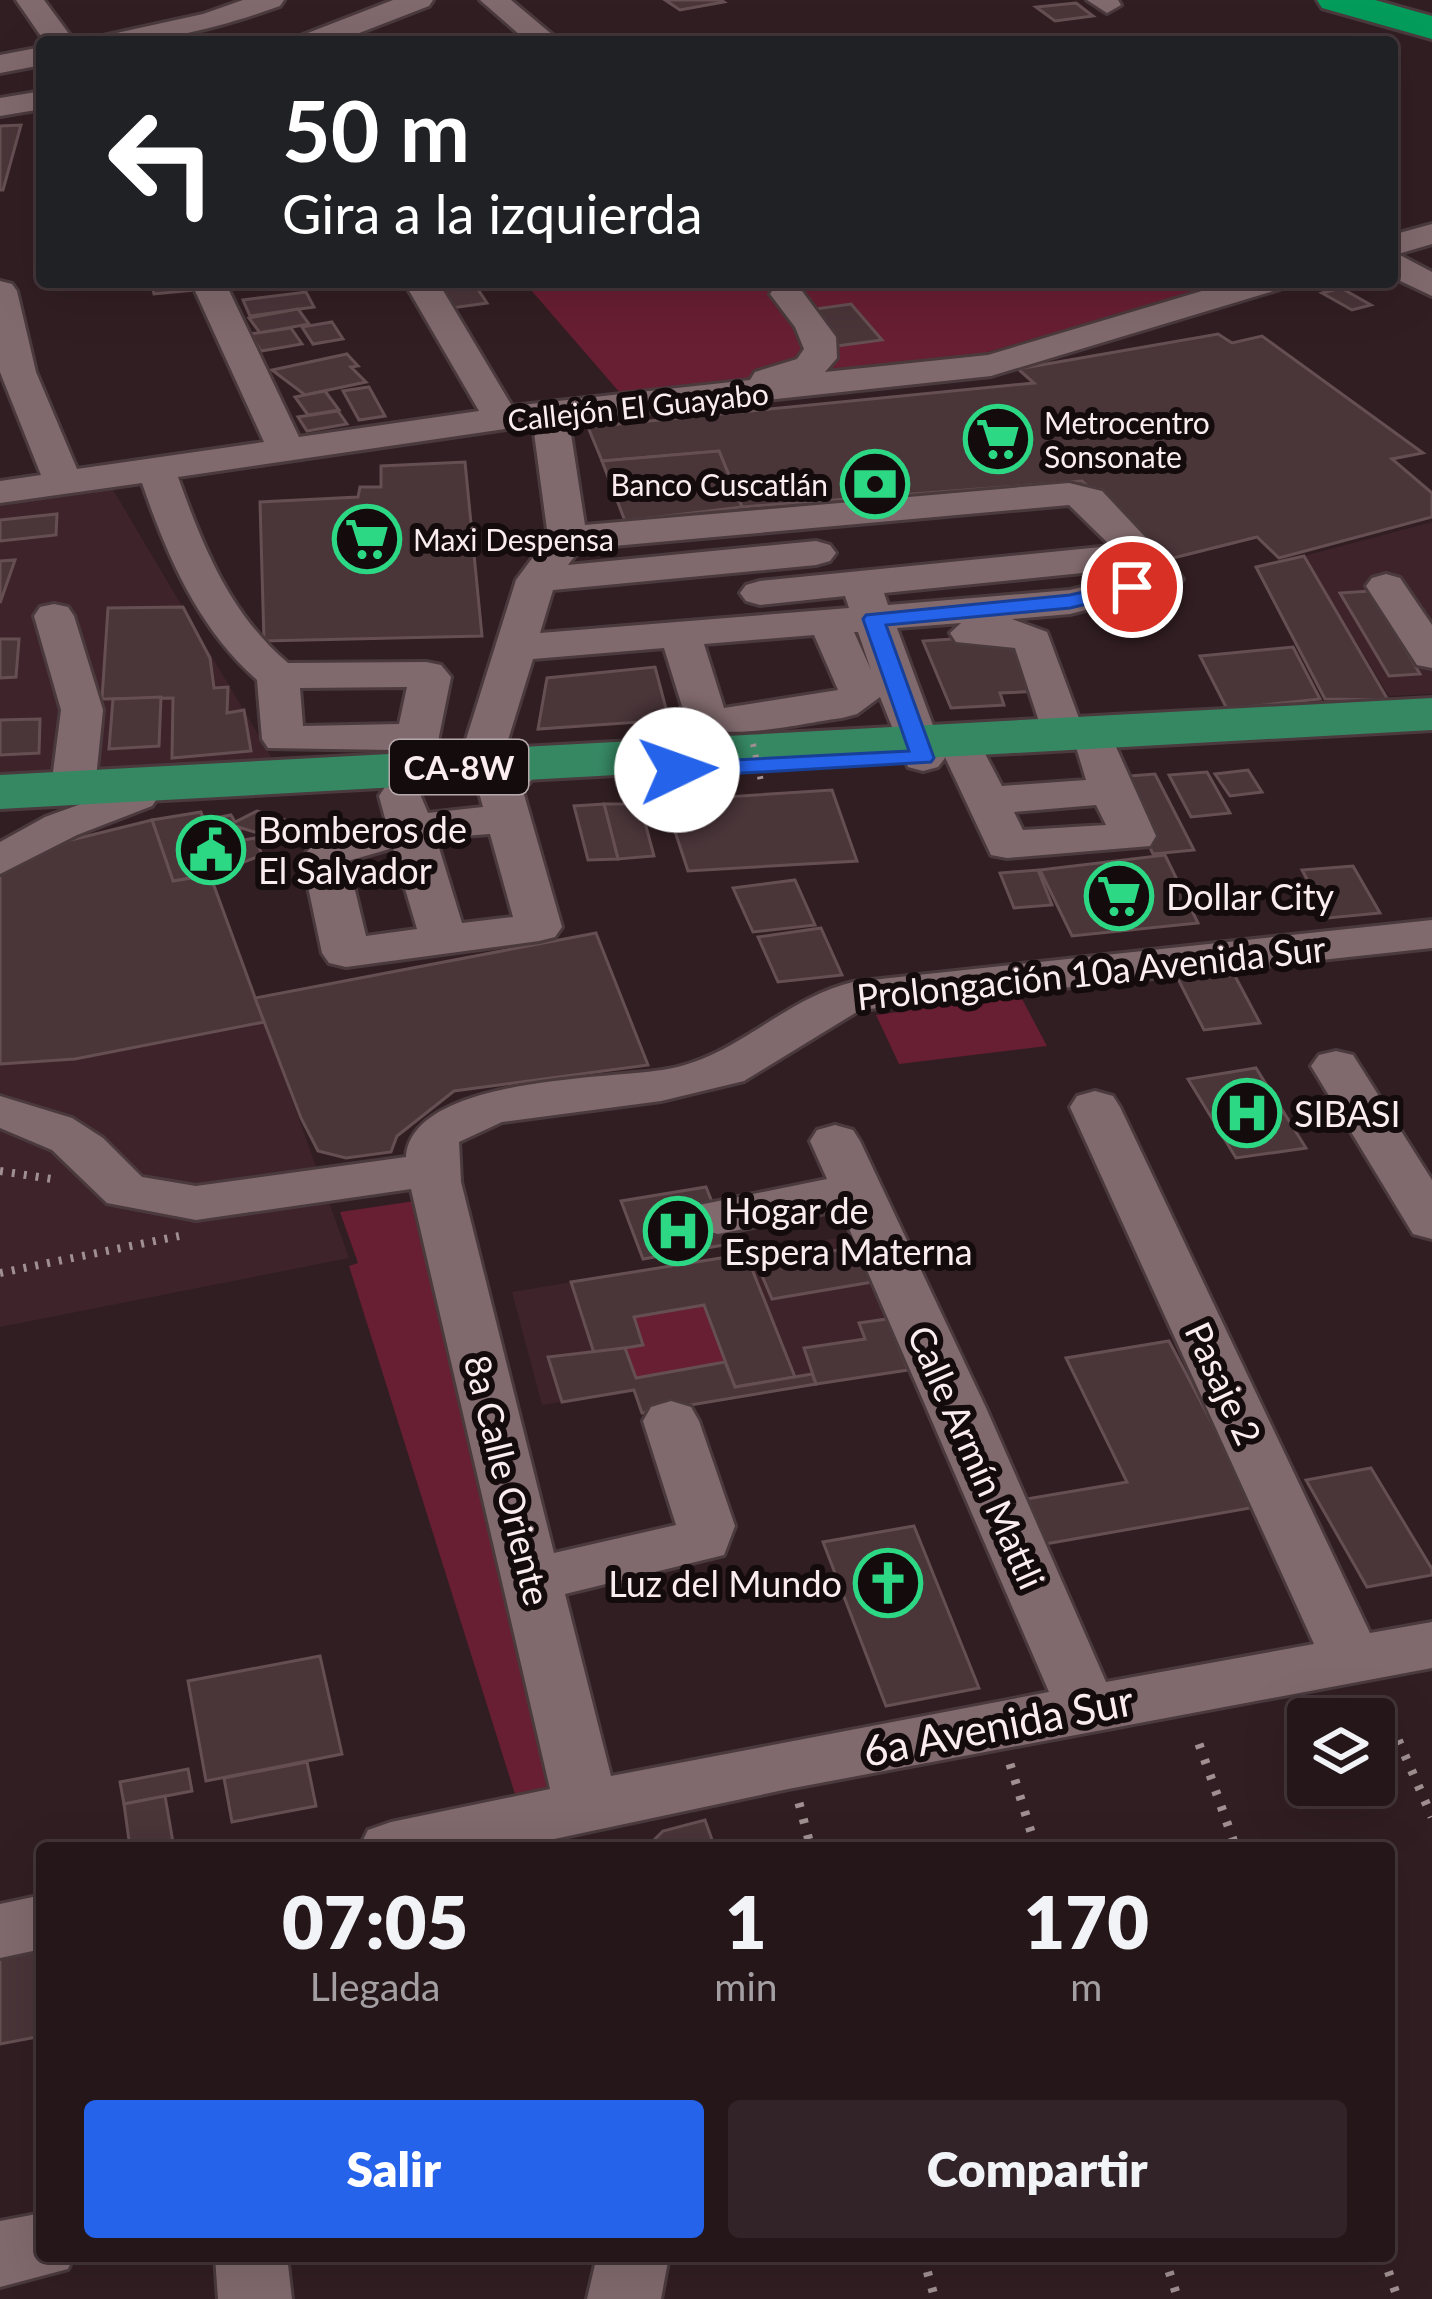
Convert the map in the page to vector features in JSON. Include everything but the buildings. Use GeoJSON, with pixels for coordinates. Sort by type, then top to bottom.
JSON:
{"type":"FeatureCollection","features":[{"type":"Feature","properties":{"kind":"highway"},"geometry":{"type":"LineString","coordinates":[[1335,0],[1430,23]]}},
{"type":"Feature","properties":{"kind":"highway"},"geometry":{"type":"LineString","coordinates":[[1378,0],[1430,23]]}},
{"type":"Feature","properties":{"kind":"main road","name":"CA-8W"},"geometry":{"type":"LineString","coordinates":[[1091,758],[1432,714]]}},
{"type":"Feature","properties":{"kind":"main road","name":"CA-8W"},"geometry":{"type":"LineString","coordinates":[[0,792],[408,766],[500,788],[1091,758],[1432,727]]}},
{"type":"Feature","properties":{"kind":"main road","name":"CA-8W"},"geometry":{"type":"LineString","coordinates":[[0,804],[136,797],[408,766]]}},
{"type":"Feature","properties":{"kind":"street"},"geometry":{"type":"LineString","coordinates":[[30,0],[56,36]]}},
{"type":"Feature","properties":{"kind":"street"},"geometry":{"type":"LineString","coordinates":[[214,0],[257,6]]}},
{"type":"Feature","properties":{"kind":"street"},"geometry":{"type":"LineString","coordinates":[[326,36],[419,0]]}},
{"type":"Feature","properties":{"kind":"street"},"geometry":{"type":"LineString","coordinates":[[494,0],[539,36]]}},
{"type":"Feature","properties":{"kind":"street"},"geometry":{"type":"LineString","coordinates":[[137,36],[257,6]]}},
{"type":"Feature","properties":{"kind":"street"},"geometry":{"type":"LineString","coordinates":[[0,64],[36,57]]}},
{"type":"Feature","properties":{"kind":"street"},"geometry":{"type":"LineString","coordinates":[[0,107],[36,101]]}},
{"type":"Feature","properties":{"kind":"street"},"geometry":{"type":"LineString","coordinates":[[1398,244],[1432,234]]}},
{"type":"Feature","properties":{"kind":"street"},"geometry":{"type":"LineString","coordinates":[[1398,266],[1432,286]]}},
{"type":"Feature","properties":{"kind":"street"},"geometry":{"type":"LineString","coordinates":[[211,288],[286,450]]}},
{"type":"Feature","properties":{"kind":"street"},"geometry":{"type":"LineString","coordinates":[[425,288],[502,420]]}},
{"type":"Feature","properties":{"kind":"street","name":"Callejón El Guayabo"},"geometry":{"type":"LineString","coordinates":[[0,492],[549,412],[991,365],[1248,288]]}},
{"type":"Feature","properties":{"kind":"street"},"geometry":{"type":"LineString","coordinates":[[0,290],[9,373],[64,484]]}},
{"type":"Feature","properties":{"kind":"street"},"geometry":{"type":"LineString","coordinates":[[632,404],[772,380],[809,367],[824,349],[823,338],[787,294]]}},
{"type":"Feature","properties":{"kind":"street"},"geometry":{"type":"LineString","coordinates":[[279,693],[421,672],[430,677],[385,836],[340,843],[325,858],[346,952],[539,927],[500,788],[519,629],[568,538],[549,412]]}},
{"type":"Feature","properties":{"kind":"street"},"geometry":{"type":"LineString","coordinates":[[157,472],[185,554],[248,654],[279,693],[280,736],[408,766]]}},
{"type":"Feature","properties":{"kind":"street"},"geometry":{"type":"LineString","coordinates":[[519,629],[860,582],[1111,522],[1163,580],[1070,602],[860,582],[568,538]]}},
{"type":"Feature","properties":{"kind":"street"},"geometry":{"type":"LineString","coordinates":[[519,629],[624,662],[682,641],[751,628],[830,622],[860,582]]}},
{"type":"Feature","properties":{"kind":"street"},"geometry":{"type":"LineString","coordinates":[[860,582],[998,631],[1028,636],[1134,836],[1012,856],[948,764],[860,582]]}},
{"type":"Feature","properties":{"kind":"street"},"geometry":{"type":"LineString","coordinates":[[1386,586],[1432,656]]}},
{"type":"Feature","properties":{"kind":"street"},"geometry":{"type":"LineString","coordinates":[[54,616],[82,710],[73,788]]}},
{"type":"Feature","properties":{"kind":"street"},"geometry":{"type":"LineString","coordinates":[[682,641],[706,716],[766,729],[861,695],[830,622]]}},
{"type":"Feature","properties":{"kind":"street"},"geometry":{"type":"LineString","coordinates":[[751,628],[766,729]]}},
{"type":"Feature","properties":{"kind":"street"},"geometry":{"type":"LineString","coordinates":[[408,766],[444,940]]}},
{"type":"Feature","properties":{"kind":"street"},"geometry":{"type":"LineString","coordinates":[[0,860],[62,826],[136,797]]}},
{"type":"Feature","properties":{"kind":"street","name":"Prolongación 10a Avenida Sur"},"geometry":{"type":"LineString","coordinates":[[432,1160],[439,1132],[482,1109],[723,1072],[827,1003],[853,997],[1432,934]]}},
{"type":"Feature","properties":{"kind":"street"},"geometry":{"type":"LineString","coordinates":[[1336,1066],[1432,1222]]}},
{"type":"Feature","properties":{"kind":"street","name":"Pasaje 2"},"geometry":{"type":"LineString","coordinates":[[1095,1107],[1369,1685]]}},
{"type":"Feature","properties":{"kind":"street"},"geometry":{"type":"LineString","coordinates":[[0,1112],[68,1135],[100,1161],[125,1191],[196,1203],[432,1160]]}},
{"type":"Feature","properties":{"kind":"street","name":"8a Calle Oriente"},"geometry":{"type":"LineString","coordinates":[[432,1160],[533,1580],[578,1833]]}},
{"type":"Feature","properties":{"kind":"street","name":"Calle Armín Mattli"},"geometry":{"type":"LineString","coordinates":[[718,1217],[846,1165],[1087,1709]]}},
{"type":"Feature","properties":{"kind":"street"},"geometry":{"type":"LineString","coordinates":[[533,1580],[703,1540],[706,1526],[671,1421]]}},
{"type":"Feature","properties":{"kind":"street","name":"6a Avenida Sur"},"geometry":{"type":"LineString","coordinates":[[466,1842],[578,1833],[788,1764],[1087,1709],[1369,1685],[1432,1645]]}},
{"type":"Feature","properties":{"kind":"street"},"geometry":{"type":"LineString","coordinates":[[0,1931],[36,1923]]}},
{"type":"Feature","properties":{"kind":"street"},"geometry":{"type":"LineString","coordinates":[[0,2254],[36,2247]]}},
{"type":"Feature","properties":{"kind":"street"},"geometry":{"type":"LineString","coordinates":[[251,2262],[255,2299]]}},
{"type":"Feature","properties":{"kind":"street"},"geometry":{"type":"LineString","coordinates":[[624,2299],[632,2262]]}},
{"type":"Feature","properties":{"kind":"path"},"geometry":{"type":"LineString","coordinates":[[763,786],[766,729]]}},
{"type":"Feature","properties":{"kind":"path"},"geometry":{"type":"LineString","coordinates":[[1369,1685],[1432,1817]]}},
{"type":"Feature","properties":{"kind":"path"},"geometry":{"type":"LineString","coordinates":[[998,1726],[1034,1842]]}},
{"type":"Feature","properties":{"kind":"path"},"geometry":{"type":"LineString","coordinates":[[1199,1744],[1235,1842]]}},
{"type":"Feature","properties":{"kind":"path"},"geometry":{"type":"LineString","coordinates":[[925,2262],[935,2299]]}},
{"type":"Feature","properties":{"kind":"path"},"geometry":{"type":"LineString","coordinates":[[1166,2262],[1178,2299]]}},
{"type":"Feature","properties":{"kind":"path"},"geometry":{"type":"LineString","coordinates":[[1385,2262],[1399,2299]]}},
{"type":"Feature","properties":{"kind":"shaded area"},"geometry":{"type":"Polygon","coordinates":[[[529,288],[1208,288],[974,356],[621,394],[529,288]]]}},
{"type":"Feature","properties":{"kind":"shaded area"},"geometry":{"type":"Polygon","coordinates":[[[109,483],[275,763],[0,779],[0,498],[109,483]]]}},
{"type":"Feature","properties":{"kind":"shaded area"},"geometry":{"type":"Polygon","coordinates":[[[1432,522],[1432,694],[1389,696],[1304,556],[1432,522]]]}},
{"type":"Feature","properties":{"kind":"shaded area"},"geometry":{"type":"Polygon","coordinates":[[[1020,995],[1047,1046],[899,1064],[876,1015],[1020,995]]]}},
{"type":"Feature","properties":{"kind":"shaded area"},"geometry":{"type":"Polygon","coordinates":[[[264,1022],[349,1258],[0,1327],[0,1064],[75,1059],[264,1022]]]}},
{"type":"Feature","properties":{"kind":"shaded area"},"geometry":{"type":"Polygon","coordinates":[[[415,1201],[581,1801],[520,1810],[349,1266],[358,1263],[340,1212],[415,1201]]]}},
{"type":"Feature","properties":{"kind":"shaded area"},"geometry":{"type":"Polygon","coordinates":[[[855,1235],[908,1370],[642,1413],[633,1390],[542,1405],[512,1292],[855,1235]]]}},
{"type":"Feature","properties":{"kind":"shaded area"},"geometry":{"type":"Polygon","coordinates":[[[704,1305],[725,1362],[636,1378],[625,1348],[643,1345],[634,1317],[704,1305]]]}},
{"type":"Feature","properties":{"kind":"place","name":"Metrocentro Sonsonate"},"geometry":{"type":"Point","coordinates":[998,439]}},
{"type":"Feature","properties":{"kind":"place","name":"Banco Cuscatlán"},"geometry":{"type":"Point","coordinates":[875,484]}},
{"type":"Feature","properties":{"kind":"place","name":"Maxi Despensa"},"geometry":{"type":"Point","coordinates":[367,539]}},
{"type":"Feature","properties":{"kind":"place","name":"Bomberos de El Salvador"},"geometry":{"type":"Point","coordinates":[211,850]}},
{"type":"Feature","properties":{"kind":"place","name":"Dollar City"},"geometry":{"type":"Point","coordinates":[1119,896]}},
{"type":"Feature","properties":{"kind":"place","name":"SIBASI"},"geometry":{"type":"Point","coordinates":[1247,1113]}},
{"type":"Feature","properties":{"kind":"place","name":"Hogar de Espera Materna"},"geometry":{"type":"Point","coordinates":[678,1231]}},
{"type":"Feature","properties":{"kind":"place","name":"Luz del Mundo"},"geometry":{"type":"Point","coordinates":[888,1583]}},
{"type":"Feature","properties":{"kind":"route"},"geometry":{"type":"LineString","coordinates":[[677,770],[922,758],[874,619],[1070,602],[1132,587]]}}]}
